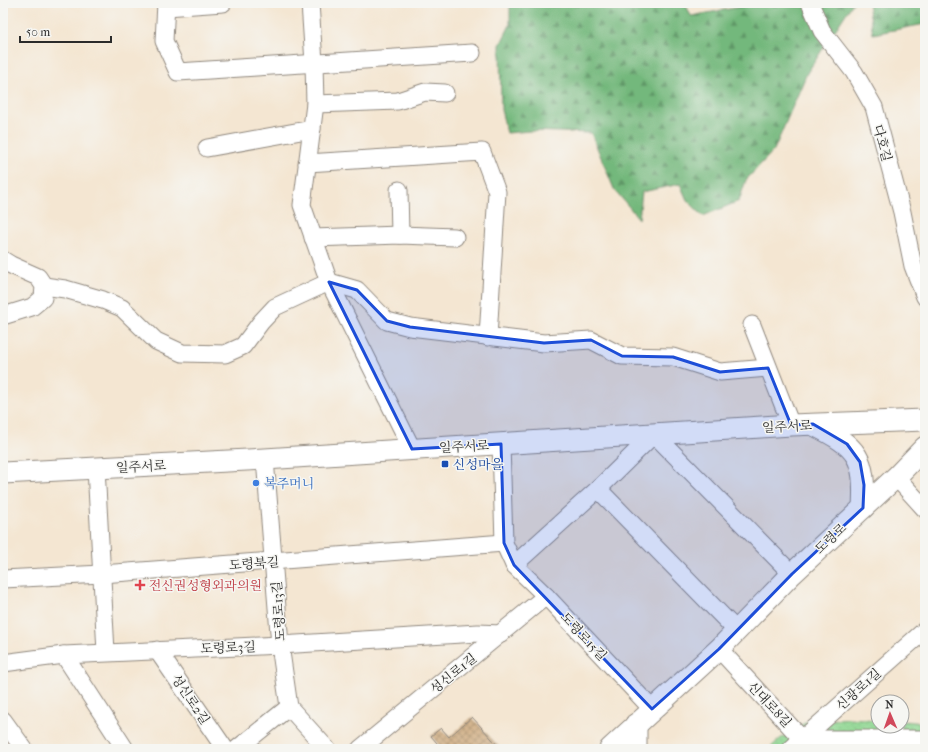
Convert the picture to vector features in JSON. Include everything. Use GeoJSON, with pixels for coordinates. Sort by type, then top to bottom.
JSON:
{"type":"FeatureCollection","features":[{"type":"Feature","properties":{"kind":"main road","name":"일주서로"},"geometry":{"type":"LineString","coordinates":[[3,473],[265,459],[791,425],[925,420]]}},
{"type":"Feature","properties":{"kind":"main road"},"geometry":{"type":"LineString","coordinates":[[813,424],[836,436],[847,444],[860,462],[863,474],[863,508]]}},
{"type":"Feature","properties":{"kind":"main road","name":"도령로"},"geometry":{"type":"LineString","coordinates":[[610,749],[719,649],[792,574],[925,448]]}},
{"type":"Feature","properties":{"kind":"main road"},"geometry":{"type":"LineString","coordinates":[[636,724],[636,749]]}},
{"type":"Feature","properties":{"kind":"street"},"geometry":{"type":"LineString","coordinates":[[223,3],[166,5],[164,42],[178,72],[472,53]]}},
{"type":"Feature","properties":{"kind":"street"},"geometry":{"type":"LineString","coordinates":[[310,3],[315,104],[302,205],[329,282],[412,449]]}},
{"type":"Feature","properties":{"kind":"street","name":"다호길"},"geometry":{"type":"LineString","coordinates":[[810,3],[822,30],[854,72],[874,108],[902,212],[913,266],[925,297]]}},
{"type":"Feature","properties":{"kind":"street"},"geometry":{"type":"LineString","coordinates":[[315,104],[398,101],[425,92],[445,93]]}},
{"type":"Feature","properties":{"kind":"street"},"geometry":{"type":"LineString","coordinates":[[207,148],[312,129]]}},
{"type":"Feature","properties":{"kind":"street"},"geometry":{"type":"LineString","coordinates":[[307,163],[482,152],[497,192],[488,337]]}},
{"type":"Feature","properties":{"kind":"street"},"geometry":{"type":"LineString","coordinates":[[399,190],[400,235]]}},
{"type":"Feature","properties":{"kind":"street"},"geometry":{"type":"LineString","coordinates":[[313,238],[400,235],[455,237]]}},
{"type":"Feature","properties":{"kind":"street"},"geometry":{"type":"LineString","coordinates":[[3,260],[38,277],[44,286],[43,298],[32,308],[3,316]]}},
{"type":"Feature","properties":{"kind":"street"},"geometry":{"type":"LineString","coordinates":[[44,286],[73,291],[103,300],[122,308],[156,341],[182,353],[225,354],[243,346],[261,322],[275,307],[329,282],[357,290],[387,321],[410,327],[544,343],[591,340],[622,356],[673,357],[720,372],[768,368]]}},
{"type":"Feature","properties":{"kind":"street"},"geometry":{"type":"LineString","coordinates":[[752,325],[791,425]]}},
{"type":"Feature","properties":{"kind":"street"},"geometry":{"type":"LineString","coordinates":[[514,565],[598,489],[654,434],[792,574]]}},
{"type":"Feature","properties":{"kind":"street","name":"도령로15길"},"geometry":{"type":"LineString","coordinates":[[501,444],[504,543],[514,565],[546,596],[652,710]]}},
{"type":"Feature","properties":{"kind":"street","name":"도령로13길"},"geometry":{"type":"LineString","coordinates":[[265,459],[280,645],[289,706]]}},
{"type":"Feature","properties":{"kind":"street"},"geometry":{"type":"LineString","coordinates":[[96,468],[106,652]]}},
{"type":"Feature","properties":{"kind":"street"},"geometry":{"type":"LineString","coordinates":[[896,477],[925,509]]}},
{"type":"Feature","properties":{"kind":"street"},"geometry":{"type":"LineString","coordinates":[[598,489],[737,631]]}},
{"type":"Feature","properties":{"kind":"street","name":"도령북길"},"geometry":{"type":"LineString","coordinates":[[3,579],[102,574],[504,543]]}},
{"type":"Feature","properties":{"kind":"street","name":"성신로1길"},"geometry":{"type":"LineString","coordinates":[[360,749],[546,596]]}},
{"type":"Feature","properties":{"kind":"street","name":"신광로1길"},"geometry":{"type":"LineString","coordinates":[[797,744],[925,630]]}},
{"type":"Feature","properties":{"kind":"street","name":"도령로3길"},"geometry":{"type":"LineString","coordinates":[[3,663],[64,655],[106,652],[280,645],[478,633],[501,634]]}},
{"type":"Feature","properties":{"kind":"street","name":"신대로8길"},"geometry":{"type":"LineString","coordinates":[[719,649],[797,744],[925,739]]}},
{"type":"Feature","properties":{"kind":"street","name":"성신로2길"},"geometry":{"type":"LineString","coordinates":[[157,650],[225,749]]}},
{"type":"Feature","properties":{"kind":"street"},"geometry":{"type":"LineString","coordinates":[[64,655],[125,749]]}},
{"type":"Feature","properties":{"kind":"street"},"geometry":{"type":"LineString","coordinates":[[237,749],[289,706],[327,749]]}},
{"type":"Feature","properties":{"kind":"street"},"geometry":{"type":"LineString","coordinates":[[3,720],[24,749]]}},
{"type":"Feature","properties":{"kind":"highlighted area"},"geometry":{"type":"Polygon","coordinates":[[[329,282],[357,290],[387,321],[410,327],[544,343],[591,340],[622,356],[673,357],[720,372],[768,368],[791,425],[813,424],[847,444],[860,462],[864,485],[863,508],[792,574],[719,649],[652,709],[514,565],[504,543],[501,444],[412,449],[329,282]]]}},
{"type":"Feature","properties":{"kind":"green space"},"geometry":{"type":"Polygon","coordinates":[[[510,3],[685,3],[691,16],[761,3],[853,3],[807,73],[774,150],[746,180],[739,201],[703,216],[687,200],[680,184],[642,192],[639,219],[614,189],[591,133],[530,131],[507,133],[501,110],[500,45],[510,25],[510,3]]]}},
{"type":"Feature","properties":{"kind":"green space"},"geometry":{"type":"Polygon","coordinates":[[[868,3],[925,3],[925,24],[873,34],[868,3]]]}},
{"type":"Feature","properties":{"kind":"green space"},"geometry":{"type":"Polygon","coordinates":[[[849,718],[870,719],[870,734],[910,734],[910,722],[925,723],[925,749],[769,749],[780,739],[806,722],[849,718]]]}},
{"type":"Feature","properties":{"kind":"building"},"geometry":{"type":"Polygon","coordinates":[[[472,717],[501,749],[442,749],[431,736],[441,728],[449,737],[472,717]]]}},
{"type":"Feature","properties":{"kind":"place","name":"신성마을"},"geometry":{"type":"Point","coordinates":[445,464]}},
{"type":"Feature","properties":{"kind":"place","name":"복주머니"},"geometry":{"type":"Point","coordinates":[256,483]}},
{"type":"Feature","properties":{"kind":"place","name":"전신권성형외과의원"},"geometry":{"type":"Point","coordinates":[140,585]}}]}
